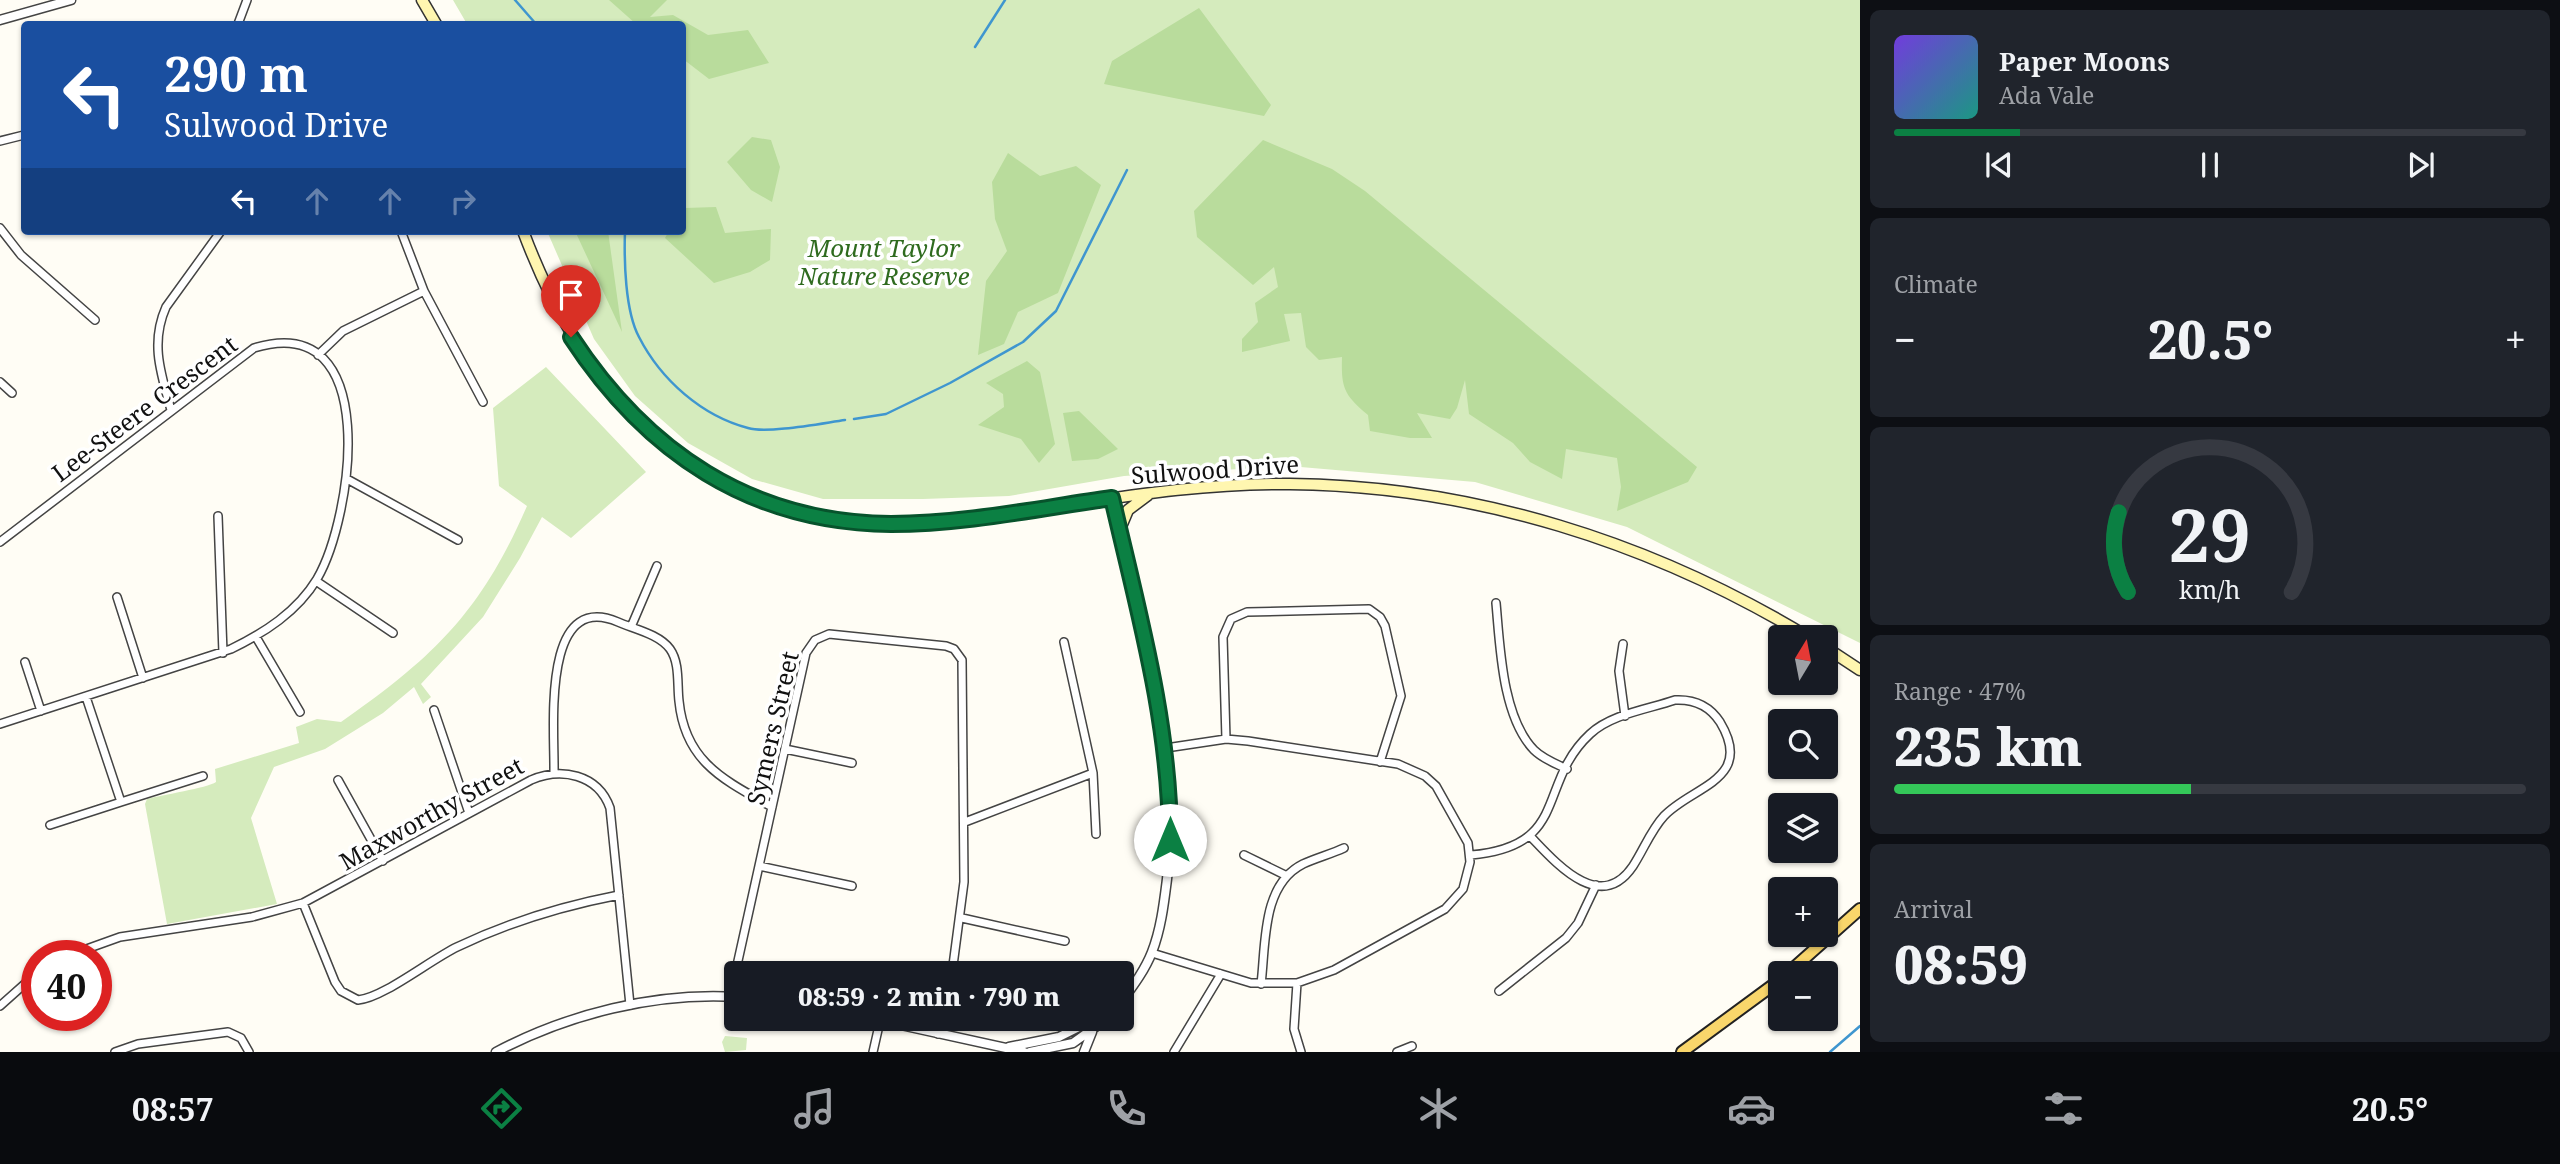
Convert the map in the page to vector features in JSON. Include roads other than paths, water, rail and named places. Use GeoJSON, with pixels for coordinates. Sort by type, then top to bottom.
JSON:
{"type":"FeatureCollection","features":[{"type":"Feature","properties":{"kind":"main road"},"geometry":{"type":"LineString","coordinates":[[422,0],[434,21]]}},
{"type":"Feature","properties":{"kind":"main road","name":"Sulwood Drive"},"geometry":{"type":"LineString","coordinates":[[525,235],[562,321],[592,369],[615,398],[668,448],[697,468],[743,493],[814,516],[891,524],[949,521],[1152,492],[1229,485],[1311,484],[1366,488],[1464,500],[1562,525],[1640,552],[1750,602],[1788,625]]}},
{"type":"Feature","properties":{"kind":"main road"},"geometry":{"type":"LineString","coordinates":[[1120,529],[1128,510],[1152,492]]}},
{"type":"Feature","properties":{"kind":"main road"},"geometry":{"type":"LineString","coordinates":[[1838,656],[1860,670]]}},
{"type":"Feature","properties":{"kind":"main road"},"geometry":{"type":"LineString","coordinates":[[1802,961],[1860,909]]}},
{"type":"Feature","properties":{"kind":"main road"},"geometry":{"type":"LineString","coordinates":[[1682,1052],[1768,989]]}},
{"type":"Feature","properties":{"kind":"street"},"geometry":{"type":"LineString","coordinates":[[0,20],[71,0]]}},
{"type":"Feature","properties":{"kind":"street"},"geometry":{"type":"LineString","coordinates":[[239,21],[247,0]]}},
{"type":"Feature","properties":{"kind":"street"},"geometry":{"type":"LineString","coordinates":[[0,141],[21,136]]}},
{"type":"Feature","properties":{"kind":"street"},"geometry":{"type":"LineString","coordinates":[[0,228],[21,255],[95,320]]}},
{"type":"Feature","properties":{"kind":"street"},"geometry":{"type":"LineString","coordinates":[[171,410],[156,349],[160,320],[166,307],[217,235]]}},
{"type":"Feature","properties":{"kind":"street"},"geometry":{"type":"LineString","coordinates":[[403,235],[424,291],[483,402]]}},
{"type":"Feature","properties":{"kind":"street"},"geometry":{"type":"LineString","coordinates":[[0,724],[223,653],[256,637],[296,606],[316,581],[340,526],[347,479],[342,390],[333,370],[318,355],[343,331],[424,291]]}},
{"type":"Feature","properties":{"kind":"street","name":"Lee-Steere Crescent"},"geometry":{"type":"LineString","coordinates":[[0,542],[254,348],[284,343],[298,345],[318,355]]}},
{"type":"Feature","properties":{"kind":"street"},"geometry":{"type":"LineString","coordinates":[[0,382],[12,393]]}},
{"type":"Feature","properties":{"kind":"street"},"geometry":{"type":"LineString","coordinates":[[347,479],[458,540]]}},
{"type":"Feature","properties":{"kind":"street"},"geometry":{"type":"LineString","coordinates":[[1112,498],[1166,748],[1170,803],[1169,859],[1162,915],[1152,953],[1134,981]]}},
{"type":"Feature","properties":{"kind":"street"},"geometry":{"type":"LineString","coordinates":[[218,516],[223,653]]}},
{"type":"Feature","properties":{"kind":"street"},"geometry":{"type":"LineString","coordinates":[[631,627],[657,566]]}},
{"type":"Feature","properties":{"kind":"street"},"geometry":{"type":"LineString","coordinates":[[316,581],[393,633]]}},
{"type":"Feature","properties":{"kind":"street"},"geometry":{"type":"LineString","coordinates":[[117,597],[143,678]]}},
{"type":"Feature","properties":{"kind":"street"},"geometry":{"type":"LineString","coordinates":[[1496,603],[1504,675],[1520,726],[1534,750],[1567,769]]}},
{"type":"Feature","properties":{"kind":"street"},"geometry":{"type":"LineString","coordinates":[[1226,739],[1223,637],[1231,619],[1247,612],[1369,609],[1380,617],[1385,626],[1401,690],[1399,708],[1380,762]]}},
{"type":"Feature","properties":{"kind":"street"},"geometry":{"type":"LineString","coordinates":[[554,773],[555,684],[563,641],[578,623],[592,617],[608,618],[656,638],[671,650],[676,666],[683,722],[698,755],[723,780],[772,807]]}},
{"type":"Feature","properties":{"kind":"street","name":"Symers Street"},"geometry":{"type":"LineString","coordinates":[[740,961],[807,653],[815,640],[829,634],[946,646],[957,652],[964,669],[965,822],[962,918],[954,961]]}},
{"type":"Feature","properties":{"kind":"street"},"geometry":{"type":"LineString","coordinates":[[256,637],[300,712]]}},
{"type":"Feature","properties":{"kind":"street"},"geometry":{"type":"LineString","coordinates":[[1063,642],[1093,773],[1096,834]]}},
{"type":"Feature","properties":{"kind":"street"},"geometry":{"type":"LineString","coordinates":[[1623,644],[1619,671],[1625,716]]}},
{"type":"Feature","properties":{"kind":"street"},"geometry":{"type":"LineString","coordinates":[[25,662],[41,711]]}},
{"type":"Feature","properties":{"kind":"street"},"geometry":{"type":"LineString","coordinates":[[86,697],[121,802]]}},
{"type":"Feature","properties":{"kind":"street"},"geometry":{"type":"LineString","coordinates":[[1471,855],[1499,852],[1530,836],[1543,819],[1579,746],[1593,731],[1625,716],[1675,700],[1692,700],[1703,705],[1720,723],[1729,757],[1722,776],[1667,813],[1625,876],[1606,885],[1577,879],[1564,871],[1530,836]]}},
{"type":"Feature","properties":{"kind":"street"},"geometry":{"type":"LineString","coordinates":[[434,710],[470,813]]}},
{"type":"Feature","properties":{"kind":"street"},"geometry":{"type":"LineString","coordinates":[[1152,953],[1261,984],[1297,983],[1334,970],[1445,909],[1463,889],[1471,855],[1464,832],[1436,786],[1412,768],[1226,739],[1166,748]]}},
{"type":"Feature","properties":{"kind":"street"},"geometry":{"type":"LineString","coordinates":[[785,748],[852,764]]}},
{"type":"Feature","properties":{"kind":"street","name":"Maxworthy Street"},"geometry":{"type":"LineString","coordinates":[[112,940],[252,917],[303,903],[531,780],[554,773],[580,777],[608,801],[613,823],[630,1005]]}},
{"type":"Feature","properties":{"kind":"street"},"geometry":{"type":"LineString","coordinates":[[965,822],[1093,773]]}},
{"type":"Feature","properties":{"kind":"street"},"geometry":{"type":"LineString","coordinates":[[50,825],[203,776]]}},
{"type":"Feature","properties":{"kind":"street"},"geometry":{"type":"LineString","coordinates":[[338,780],[383,861]]}},
{"type":"Feature","properties":{"kind":"street"},"geometry":{"type":"LineString","coordinates":[[1261,984],[1270,911],[1276,892],[1287,876],[1303,864],[1344,848]]}},
{"type":"Feature","properties":{"kind":"street"},"geometry":{"type":"LineString","coordinates":[[1244,855],[1287,876]]}},
{"type":"Feature","properties":{"kind":"street"},"geometry":{"type":"LineString","coordinates":[[759,866],[852,886]]}},
{"type":"Feature","properties":{"kind":"street"},"geometry":{"type":"LineString","coordinates":[[1499,991],[1566,938],[1578,923],[1596,885]]}},
{"type":"Feature","properties":{"kind":"street"},"geometry":{"type":"LineString","coordinates":[[303,903],[335,982],[342,992],[358,1000],[377,995],[435,959],[495,930],[556,909],[619,895]]}},
{"type":"Feature","properties":{"kind":"street"},"geometry":{"type":"LineString","coordinates":[[962,918],[1065,941]]}},
{"type":"Feature","properties":{"kind":"street"},"geometry":{"type":"LineString","coordinates":[[1174,1052],[1221,974]]}},
{"type":"Feature","properties":{"kind":"street"},"geometry":{"type":"LineString","coordinates":[[1297,983],[1294,1029],[1301,1052]]}},
{"type":"Feature","properties":{"kind":"street"},"geometry":{"type":"LineString","coordinates":[[0,1006],[21,988]]}},
{"type":"Feature","properties":{"kind":"street"},"geometry":{"type":"LineString","coordinates":[[496,1052],[509,1049],[583,1016],[630,1005],[724,997]]}},
{"type":"Feature","properties":{"kind":"street"},"geometry":{"type":"LineString","coordinates":[[873,1052],[878,1031]]}},
{"type":"Feature","properties":{"kind":"street"},"geometry":{"type":"LineString","coordinates":[[925,1031],[1024,1052]]}},
{"type":"Feature","properties":{"kind":"street"},"geometry":{"type":"LineString","coordinates":[[989,1044],[1021,1046],[1074,1031]]}},
{"type":"Feature","properties":{"kind":"street"},"geometry":{"type":"LineString","coordinates":[[115,1052],[138,1044],[228,1032],[241,1038],[249,1052]]}},
{"type":"Feature","properties":{"kind":"street"},"geometry":{"type":"LineString","coordinates":[[1030,1052],[1064,1049],[1092,1032]]}},
{"type":"Feature","properties":{"kind":"street"},"geometry":{"type":"LineString","coordinates":[[1084,1052],[1092,1032]]}},
{"type":"Feature","properties":{"kind":"street"},"geometry":{"type":"LineString","coordinates":[[1070,1033],[1077,1052]]}},
{"type":"Feature","properties":{"kind":"street"},"geometry":{"type":"LineString","coordinates":[[1059,1037],[1064,1049]]}},
{"type":"Feature","properties":{"kind":"street"},"geometry":{"type":"LineString","coordinates":[[1397,1052],[1412,1046]]}},
{"type":"Feature","properties":{"kind":"waterway"},"geometry":{"type":"LineString","coordinates":[[515,0],[533,21]]}},
{"type":"Feature","properties":{"kind":"waterway"},"geometry":{"type":"LineString","coordinates":[[975,47],[1005,0]]}},
{"type":"Feature","properties":{"kind":"waterway"},"geometry":{"type":"LineString","coordinates":[[854,419],[886,414],[950,383],[1023,342],[1056,311],[1127,170]]}},
{"type":"Feature","properties":{"kind":"waterway"},"geometry":{"type":"LineString","coordinates":[[625,235],[626,285],[634,326],[659,368],[684,394],[715,415],[757,430],[845,420]]}},
{"type":"Feature","properties":{"kind":"waterway"},"geometry":{"type":"LineString","coordinates":[[1830,1052],[1860,1026]]}},
{"type":"Feature","properties":{"kind":"park label","name":"Mount Taylor Nature Reserve"},"geometry":{"type":"Point","coordinates":[884,261]}}]}
